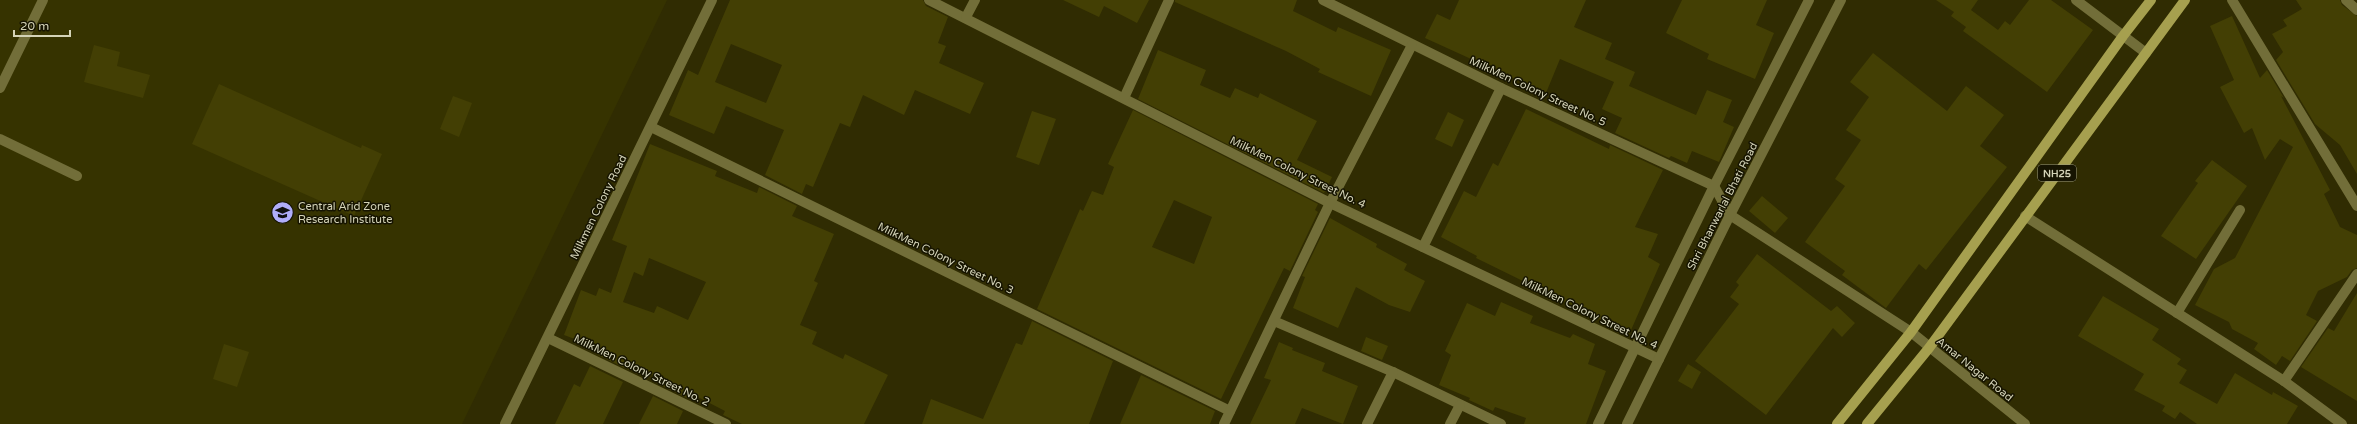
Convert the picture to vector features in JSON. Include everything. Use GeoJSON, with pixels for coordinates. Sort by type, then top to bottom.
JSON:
{"type":"FeatureCollection","features":[{"type":"Feature","properties":{"kind":"main road","name":"NH25"},"geometry":{"type":"LineString","coordinates":[[1837,424],[1911,332],[2123,36],[2151,0]]}},
{"type":"Feature","properties":{"kind":"main road","name":"NH25"},"geometry":{"type":"LineString","coordinates":[[1867,424],[1929,348],[2185,0]]}},
{"type":"Feature","properties":{"kind":"street"},"geometry":{"type":"LineString","coordinates":[[0,88],[43,0]]}},
{"type":"Feature","properties":{"kind":"street","name":"Milkmen Colony Road"},"geometry":{"type":"LineString","coordinates":[[505,424],[712,0]]}},
{"type":"Feature","properties":{"kind":"street","name":"MilkMen Colony Street No. 4"},"geometry":{"type":"LineString","coordinates":[[929,0],[966,17],[1330,203],[1659,359]]}},
{"type":"Feature","properties":{"kind":"street"},"geometry":{"type":"LineString","coordinates":[[966,17],[975,0]]}},
{"type":"Feature","properties":{"kind":"street"},"geometry":{"type":"LineString","coordinates":[[1124,98],[1169,0]]}},
{"type":"Feature","properties":{"kind":"street","name":"MilkMen Colony Street No. 5"},"geometry":{"type":"LineString","coordinates":[[1323,0],[1412,46],[1714,186]]}},
{"type":"Feature","properties":{"kind":"street","name":"Shri Bhanwarlal Bhati Road"},"geometry":{"type":"LineString","coordinates":[[1598,424],[1634,347],[1714,186],[1809,0]]}},
{"type":"Feature","properties":{"kind":"street","name":"Shri Bhanwarlal Bhati Road"},"geometry":{"type":"LineString","coordinates":[[1627,424],[1730,215],[1841,0]]}},
{"type":"Feature","properties":{"kind":"street"},"geometry":{"type":"LineString","coordinates":[[2076,0],[2146,53]]}},
{"type":"Feature","properties":{"kind":"street"},"geometry":{"type":"LineString","coordinates":[[2232,0],[2357,206]]}},
{"type":"Feature","properties":{"kind":"street"},"geometry":{"type":"LineString","coordinates":[[2346,0],[2357,10]]}},
{"type":"Feature","properties":{"kind":"street"},"geometry":{"type":"LineString","coordinates":[[1224,424],[1330,203],[1412,46]]}},
{"type":"Feature","properties":{"kind":"street"},"geometry":{"type":"LineString","coordinates":[[1423,247],[1501,88]]}},
{"type":"Feature","properties":{"kind":"street","name":"MilkMen Colony Street No. 3"},"geometry":{"type":"LineString","coordinates":[[651,127],[1230,410]]}},
{"type":"Feature","properties":{"kind":"street"},"geometry":{"type":"LineString","coordinates":[[0,139],[77,176]]}},
{"type":"Feature","properties":{"kind":"street"},"geometry":{"type":"LineString","coordinates":[[1714,186],[1730,215]]}},
{"type":"Feature","properties":{"kind":"street"},"geometry":{"type":"LineString","coordinates":[[2177,313],[2240,210]]}},
{"type":"Feature","properties":{"kind":"street","name":"Amar Nagar Road"},"geometry":{"type":"LineString","coordinates":[[1730,215],[1911,332],[2024,424]]}},
{"type":"Feature","properties":{"kind":"street"},"geometry":{"type":"LineString","coordinates":[[2025,216],[2284,381],[2342,424]]}},
{"type":"Feature","properties":{"kind":"street"},"geometry":{"type":"LineString","coordinates":[[2284,381],[2357,274]]}},
{"type":"Feature","properties":{"kind":"street"},"geometry":{"type":"LineString","coordinates":[[1274,321],[1393,372],[1501,424]]}},
{"type":"Feature","properties":{"kind":"street","name":"MilkMen Colony Street No. 2"},"geometry":{"type":"LineString","coordinates":[[548,338],[726,424]]}},
{"type":"Feature","properties":{"kind":"street"},"geometry":{"type":"LineString","coordinates":[[1367,424],[1393,372]]}},
{"type":"Feature","properties":{"kind":"street"},"geometry":{"type":"LineString","coordinates":[[1450,424],[1460,405]]}},
{"type":"Feature","properties":{"kind":"shaded area","name":"Central Arid Zone Research Institute"},"geometry":{"type":"Polygon","coordinates":[[[0,0],[667,0],[462,424],[0,424],[0,0]]]}},
{"type":"Feature","properties":{"kind":"building"},"geometry":{"type":"Polygon","coordinates":[[[730,0],[923,0],[926,6],[948,17],[938,43],[946,46],[939,63],[984,83],[970,114],[915,90],[904,115],[863,95],[850,127],[840,123],[813,187],[806,184],[802,194],[765,175],[784,130],[726,106],[714,134],[669,115],[688,70],[698,75],[730,0]],[[731,44],[715,82],[766,103],[782,65],[731,44]]]}},
{"type":"Feature","properties":{"kind":"building"},"geometry":{"type":"Polygon","coordinates":[[[1063,0],[1149,0],[1137,23],[1104,6],[1099,17],[1063,0]]]}},
{"type":"Feature","properties":{"kind":"building"},"geometry":{"type":"Polygon","coordinates":[[[1175,0],[1297,0],[1293,11],[1336,32],[1338,27],[1391,50],[1371,96],[1318,72],[1320,69],[1286,51],[1175,2],[1175,0]]]}},
{"type":"Feature","properties":{"kind":"building"},"geometry":{"type":"Polygon","coordinates":[[[1459,0],[1586,0],[1574,27],[1612,43],[1605,59],[1635,72],[1629,86],[1696,115],[1707,90],[1732,100],[1723,122],[1734,127],[1719,162],[1692,151],[1687,163],[1671,156],[1669,158],[1615,133],[1622,118],[1602,109],[1614,82],[1560,59],[1546,93],[1425,38],[1437,14],[1450,20],[1459,0]]]}},
{"type":"Feature","properties":{"kind":"building"},"geometry":{"type":"Polygon","coordinates":[[[1682,0],[1767,0],[1756,25],[1774,33],[1755,79],[1707,59],[1709,54],[1666,33],[1682,0]]]}},
{"type":"Feature","properties":{"kind":"building"},"geometry":{"type":"Polygon","coordinates":[[[1936,0],[1978,0],[1971,10],[1998,30],[2005,21],[2010,25],[2029,0],[2051,0],[2093,30],[2047,92],[1963,31],[1966,27],[1951,16],[1954,12],[1936,0]]]}},
{"type":"Feature","properties":{"kind":"building"},"geometry":{"type":"Polygon","coordinates":[[[2296,0],[2340,0],[2342,5],[2357,16],[2357,174],[2340,145],[2315,124],[2276,60],[2283,52],[2272,34],[2287,26],[2283,20],[2302,9],[2296,0]]]}},
{"type":"Feature","properties":{"kind":"building"},"geometry":{"type":"Polygon","coordinates":[[[2232,16],[2260,78],[2267,70],[2284,98],[2281,96],[2330,190],[2324,194],[2340,227],[2357,235],[2357,268],[2352,270],[2347,277],[2318,291],[2306,315],[2317,321],[2290,361],[2282,356],[2276,365],[2254,349],[2258,343],[2232,329],[2229,322],[2195,305],[2214,269],[2235,258],[2293,147],[2280,139],[2265,160],[2252,128],[2244,133],[2220,87],[2234,80],[2210,26],[2232,16]]]}},
{"type":"Feature","properties":{"kind":"building"},"geometry":{"type":"Polygon","coordinates":[[[94,45],[120,52],[117,66],[150,75],[143,98],[84,82],[94,45]]]}},
{"type":"Feature","properties":{"kind":"building"},"geometry":{"type":"Polygon","coordinates":[[[1158,50],[1206,70],[1200,85],[1230,98],[1235,88],[1258,98],[1260,93],[1317,121],[1297,160],[1332,177],[1324,193],[1138,99],[1158,50]]]}},
{"type":"Feature","properties":{"kind":"building"},"geometry":{"type":"Polygon","coordinates":[[[1873,53],[1947,111],[1966,86],[2004,115],[1980,146],[2007,167],[1926,270],[1919,264],[1886,308],[1842,275],[1845,271],[1805,242],[1845,186],[1835,179],[1861,140],[1846,130],[1869,97],[1850,82],[1873,53]]]}},
{"type":"Feature","properties":{"kind":"building"},"geometry":{"type":"Polygon","coordinates":[[[219,84],[361,148],[362,145],[382,154],[354,216],[192,144],[219,84]]]}},
{"type":"Feature","properties":{"kind":"building"},"geometry":{"type":"Polygon","coordinates":[[[453,96],[472,103],[459,137],[440,129],[453,96]]]}},
{"type":"Feature","properties":{"kind":"building"},"geometry":{"type":"Polygon","coordinates":[[[1526,109],[1609,149],[1610,145],[1663,170],[1635,227],[1658,234],[1648,257],[1660,264],[1628,337],[1601,323],[1602,320],[1476,258],[1477,256],[1441,237],[1464,191],[1476,197],[1493,163],[1498,166],[1526,109]]]}},
{"type":"Feature","properties":{"kind":"building"},"geometry":{"type":"Polygon","coordinates":[[[1133,110],[1318,204],[1315,210],[1318,212],[1290,271],[1284,268],[1221,399],[1037,309],[1080,209],[1083,211],[1092,191],[1103,195],[1114,167],[1108,164],[1133,110]],[[1174,200],[1152,247],[1194,264],[1212,217],[1174,200]]]}},
{"type":"Feature","properties":{"kind":"building"},"geometry":{"type":"Polygon","coordinates":[[[1032,111],[1056,119],[1039,165],[1016,157],[1032,111]]]}},
{"type":"Feature","properties":{"kind":"building"},"geometry":{"type":"Polygon","coordinates":[[[1448,112],[1464,120],[1452,147],[1435,139],[1448,112]]]}},
{"type":"Feature","properties":{"kind":"building"},"geometry":{"type":"Polygon","coordinates":[[[650,144],[717,171],[715,176],[757,193],[759,187],[797,206],[792,216],[834,234],[814,281],[818,283],[800,325],[817,332],[812,344],[843,359],[845,354],[888,375],[864,424],[742,424],[723,415],[725,411],[692,394],[689,399],[659,384],[662,379],[631,366],[629,370],[596,354],[599,348],[564,335],[581,290],[596,296],[599,288],[611,293],[627,246],[612,240],[650,144]],[[649,258],[643,276],[634,272],[623,302],[654,313],[657,306],[688,320],[706,282],[649,258]]]}},
{"type":"Feature","properties":{"kind":"building"},"geometry":{"type":"Polygon","coordinates":[[[2212,160],[2247,186],[2196,259],[2161,236],[2198,183],[2195,181],[2212,160]]]}},
{"type":"Feature","properties":{"kind":"building"},"geometry":{"type":"Polygon","coordinates":[[[1762,196],[1788,218],[1775,233],[1749,211],[1762,196]]]}},
{"type":"Feature","properties":{"kind":"building"},"geometry":{"type":"Polygon","coordinates":[[[1330,218],[1377,244],[1376,247],[1407,264],[1404,270],[1425,281],[1410,312],[1389,305],[1356,287],[1338,328],[1293,308],[1305,277],[1302,276],[1330,218]]]}},
{"type":"Feature","properties":{"kind":"building"},"geometry":{"type":"Polygon","coordinates":[[[1757,254],[1831,311],[1837,306],[1855,323],[1842,337],[1833,328],[1766,415],[1695,361],[1739,304],[1730,297],[1739,285],[1736,282],[1757,254]]]}},
{"type":"Feature","properties":{"kind":"building"},"geometry":{"type":"Polygon","coordinates":[[[2357,293],[2357,401],[2301,367],[2328,328],[2334,331],[2357,293]]]}},
{"type":"Feature","properties":{"kind":"building"},"geometry":{"type":"Polygon","coordinates":[[[2103,296],[2159,329],[2152,340],[2181,359],[2177,364],[2187,370],[2179,383],[2217,404],[2235,373],[2272,395],[2273,392],[2298,406],[2287,424],[2197,424],[2180,412],[2175,419],[2162,411],[2165,406],[2134,390],[2144,374],[2078,336],[2103,296]]]}},
{"type":"Feature","properties":{"kind":"building"},"geometry":{"type":"Polygon","coordinates":[[[1501,302],[1533,316],[1530,323],[1570,338],[1573,334],[1595,344],[1588,364],[1606,371],[1586,424],[1524,424],[1526,418],[1495,407],[1493,411],[1469,400],[1470,398],[1439,385],[1451,355],[1445,351],[1467,303],[1495,316],[1501,302]]]}},
{"type":"Feature","properties":{"kind":"building"},"geometry":{"type":"Polygon","coordinates":[[[1032,321],[1113,361],[1089,424],[922,424],[931,399],[983,419],[1016,343],[1022,345],[1032,321]]]}},
{"type":"Feature","properties":{"kind":"building"},"geometry":{"type":"Polygon","coordinates":[[[1366,337],[1388,346],[1382,360],[1361,351],[1366,337]]]}},
{"type":"Feature","properties":{"kind":"building"},"geometry":{"type":"Polygon","coordinates":[[[1279,342],[1293,348],[1292,350],[1325,363],[1322,371],[1358,386],[1343,424],[1302,408],[1295,424],[1250,424],[1271,380],[1264,378],[1279,342]]]}},
{"type":"Feature","properties":{"kind":"building"},"geometry":{"type":"Polygon","coordinates":[[[224,344],[249,352],[237,387],[213,379],[224,344]]]}},
{"type":"Feature","properties":{"kind":"building"},"geometry":{"type":"Polygon","coordinates":[[[1688,364],[1701,372],[1692,389],[1678,381],[1688,364]]]}},
{"type":"Feature","properties":{"kind":"building"},"geometry":{"type":"Polygon","coordinates":[[[590,366],[623,382],[603,424],[555,424],[574,384],[580,387],[590,366]]]}},
{"type":"Feature","properties":{"kind":"building"},"geometry":{"type":"Polygon","coordinates":[[[1141,375],[1215,411],[1210,424],[1120,424],[1141,375]]]}},
{"type":"Feature","properties":{"kind":"building"},"geometry":{"type":"Polygon","coordinates":[[[653,396],[683,411],[677,424],[639,424],[653,396]]]}},
{"type":"Feature","properties":{"kind":"place","name":"Central Arid Zone Research Institute"},"geometry":{"type":"Point","coordinates":[282,212]}}]}
